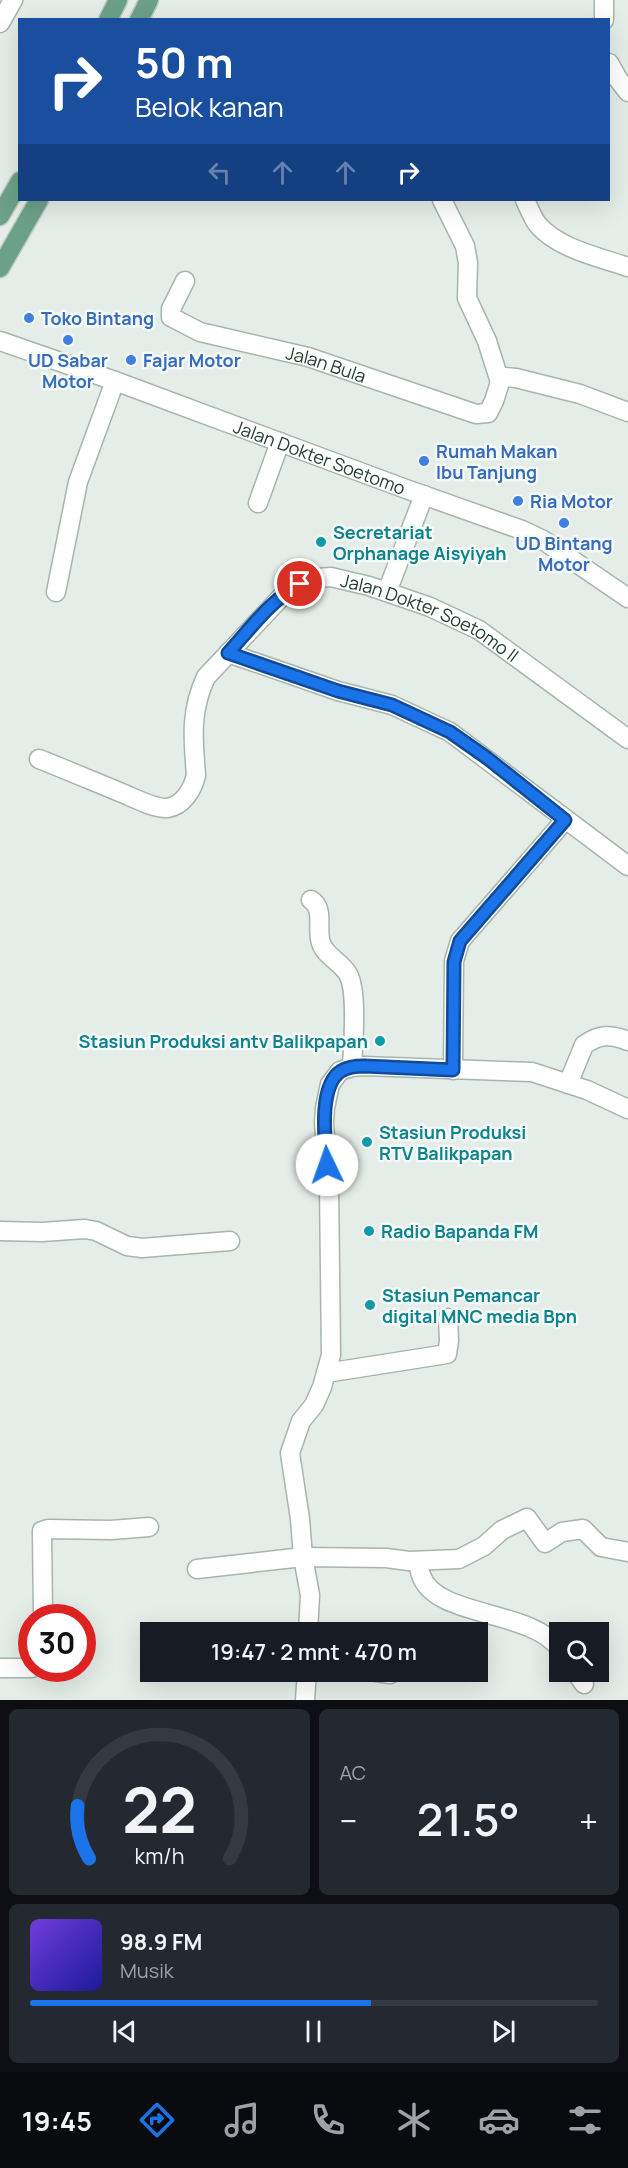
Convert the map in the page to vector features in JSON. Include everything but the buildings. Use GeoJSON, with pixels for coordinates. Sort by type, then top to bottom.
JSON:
{"type":"FeatureCollection","features":[{"type":"Feature","properties":{"kind":"main road"},"geometry":{"type":"LineString","coordinates":[[109,18],[118,0]]}},
{"type":"Feature","properties":{"kind":"main road"},"geometry":{"type":"LineString","coordinates":[[140,18],[149,0]]}},
{"type":"Feature","properties":{"kind":"main road"},"geometry":{"type":"LineString","coordinates":[[0,216],[18,184]]}},
{"type":"Feature","properties":{"kind":"main road"},"geometry":{"type":"LineString","coordinates":[[0,268],[38,201]]}},
{"type":"Feature","properties":{"kind":"street"},"geometry":{"type":"LineString","coordinates":[[0,23],[13,0]]}},
{"type":"Feature","properties":{"kind":"street"},"geometry":{"type":"LineString","coordinates":[[604,0],[604,18]]}},
{"type":"Feature","properties":{"kind":"street"},"geometry":{"type":"LineString","coordinates":[[610,65],[628,92]]}},
{"type":"Feature","properties":{"kind":"street"},"geometry":{"type":"LineString","coordinates":[[442,201],[465,246],[468,263],[467,298],[487,341],[500,382],[505,377],[516,378],[580,394],[628,412]]}},
{"type":"Feature","properties":{"kind":"street"},"geometry":{"type":"LineString","coordinates":[[526,201],[537,224],[554,238],[594,256],[628,267]]}},
{"type":"Feature","properties":{"kind":"street","name":"Jalan Bula"},"geometry":{"type":"LineString","coordinates":[[185,281],[171,309],[171,317],[200,332],[308,357],[476,414],[488,413],[500,382]]}},
{"type":"Feature","properties":{"kind":"street","name":"Jalan Dokter Soetomo"},"geometry":{"type":"LineString","coordinates":[[0,341],[522,530],[543,540],[628,598]]}},
{"type":"Feature","properties":{"kind":"street"},"geometry":{"type":"LineString","coordinates":[[56,592],[78,482],[115,381]]}},
{"type":"Feature","properties":{"kind":"street"},"geometry":{"type":"LineString","coordinates":[[258,503],[280,442]]}},
{"type":"Feature","properties":{"kind":"street"},"geometry":{"type":"LineString","coordinates":[[387,592],[424,495]]}},
{"type":"Feature","properties":{"kind":"street","name":"Jalan Dokter Soetomo II"},"geometry":{"type":"LineString","coordinates":[[39,759],[145,802],[166,808],[178,804],[189,793],[196,775],[193,718],[206,677],[286,592],[318,578],[331,577],[387,592],[459,619],[479,630],[628,739]]}},
{"type":"Feature","properties":{"kind":"street"},"geometry":{"type":"LineString","coordinates":[[228,653],[338,691],[392,705],[450,732],[628,866]]}},
{"type":"Feature","properties":{"kind":"street"},"geometry":{"type":"LineString","coordinates":[[453,1070],[454,962],[460,941],[565,820]]}},
{"type":"Feature","properties":{"kind":"street"},"geometry":{"type":"LineString","coordinates":[[311,900],[319,909],[321,945],[348,974],[351,983],[353,995],[352,1067]]}},
{"type":"Feature","properties":{"kind":"street"},"geometry":{"type":"LineString","coordinates":[[568,1084],[584,1045],[607,1035],[628,1041]]}},
{"type":"Feature","properties":{"kind":"street"},"geometry":{"type":"LineString","coordinates":[[309,1622],[310,1595],[290,1453],[298,1428],[314,1405],[332,1355],[325,1108],[330,1084],[340,1071],[352,1067],[532,1072],[587,1090],[628,1109]]}},
{"type":"Feature","properties":{"kind":"street"},"geometry":{"type":"LineString","coordinates":[[0,1231],[85,1229],[96,1231],[127,1246],[142,1248],[230,1241]]}},
{"type":"Feature","properties":{"kind":"street"},"geometry":{"type":"LineString","coordinates":[[327,1373],[447,1354],[448,1318]]}},
{"type":"Feature","properties":{"kind":"street"},"geometry":{"type":"LineString","coordinates":[[197,1569],[303,1557],[386,1558],[418,1562],[459,1559],[484,1546],[502,1530],[527,1518],[545,1543],[562,1532],[583,1529],[601,1547],[628,1552]]}},
{"type":"Feature","properties":{"kind":"street"},"geometry":{"type":"LineString","coordinates":[[44,1604],[42,1532],[48,1529],[111,1530],[149,1527]]}},
{"type":"Feature","properties":{"kind":"street"},"geometry":{"type":"LineString","coordinates":[[418,1562],[421,1577],[430,1590],[451,1602],[508,1619],[543,1633],[549,1639]]}},
{"type":"Feature","properties":{"kind":"street"},"geometry":{"type":"LineString","coordinates":[[0,1668],[18,1668]]}},
{"type":"Feature","properties":{"kind":"street"},"geometry":{"type":"LineString","coordinates":[[305,1700],[306,1682]]}},
{"type":"Feature","properties":{"kind":"place","name":"Toko Bintang"},"geometry":{"type":"Point","coordinates":[29,318]}},
{"type":"Feature","properties":{"kind":"place","name":"UD Sabar Motor"},"geometry":{"type":"Point","coordinates":[68,340]}},
{"type":"Feature","properties":{"kind":"place","name":"Fajar Motor"},"geometry":{"type":"Point","coordinates":[131,360]}},
{"type":"Feature","properties":{"kind":"place","name":"Rumah Makan Ibu Tanjung"},"geometry":{"type":"Point","coordinates":[424,461]}},
{"type":"Feature","properties":{"kind":"place","name":"Ria Motor"},"geometry":{"type":"Point","coordinates":[518,501]}},
{"type":"Feature","properties":{"kind":"place","name":"UD Bintang Motor"},"geometry":{"type":"Point","coordinates":[564,523]}},
{"type":"Feature","properties":{"kind":"place","name":"Secretariat Orphanage Aisyiyah"},"geometry":{"type":"Point","coordinates":[321,542]}},
{"type":"Feature","properties":{"kind":"place","name":"Stasiun Produksi antv Balikpapan"},"geometry":{"type":"Point","coordinates":[380,1041]}},
{"type":"Feature","properties":{"kind":"place","name":"Stasiun Produksi RTV Balikpapan"},"geometry":{"type":"Point","coordinates":[367,1142]}},
{"type":"Feature","properties":{"kind":"place","name":"Radio Bapanda FM"},"geometry":{"type":"Point","coordinates":[369,1231]}},
{"type":"Feature","properties":{"kind":"place","name":"Stasiun Pemancar digital MNC media Bpn"},"geometry":{"type":"Point","coordinates":[370,1305]}},
{"type":"Feature","properties":{"kind":"route"},"geometry":{"type":"LineString","coordinates":[[300,584],[286,592],[272,605],[228,653],[338,691],[392,705],[450,732],[487,758],[565,820],[460,941],[454,962],[453,1070],[364,1066],[340,1071],[330,1084],[325,1108],[327,1165]]}}]}
